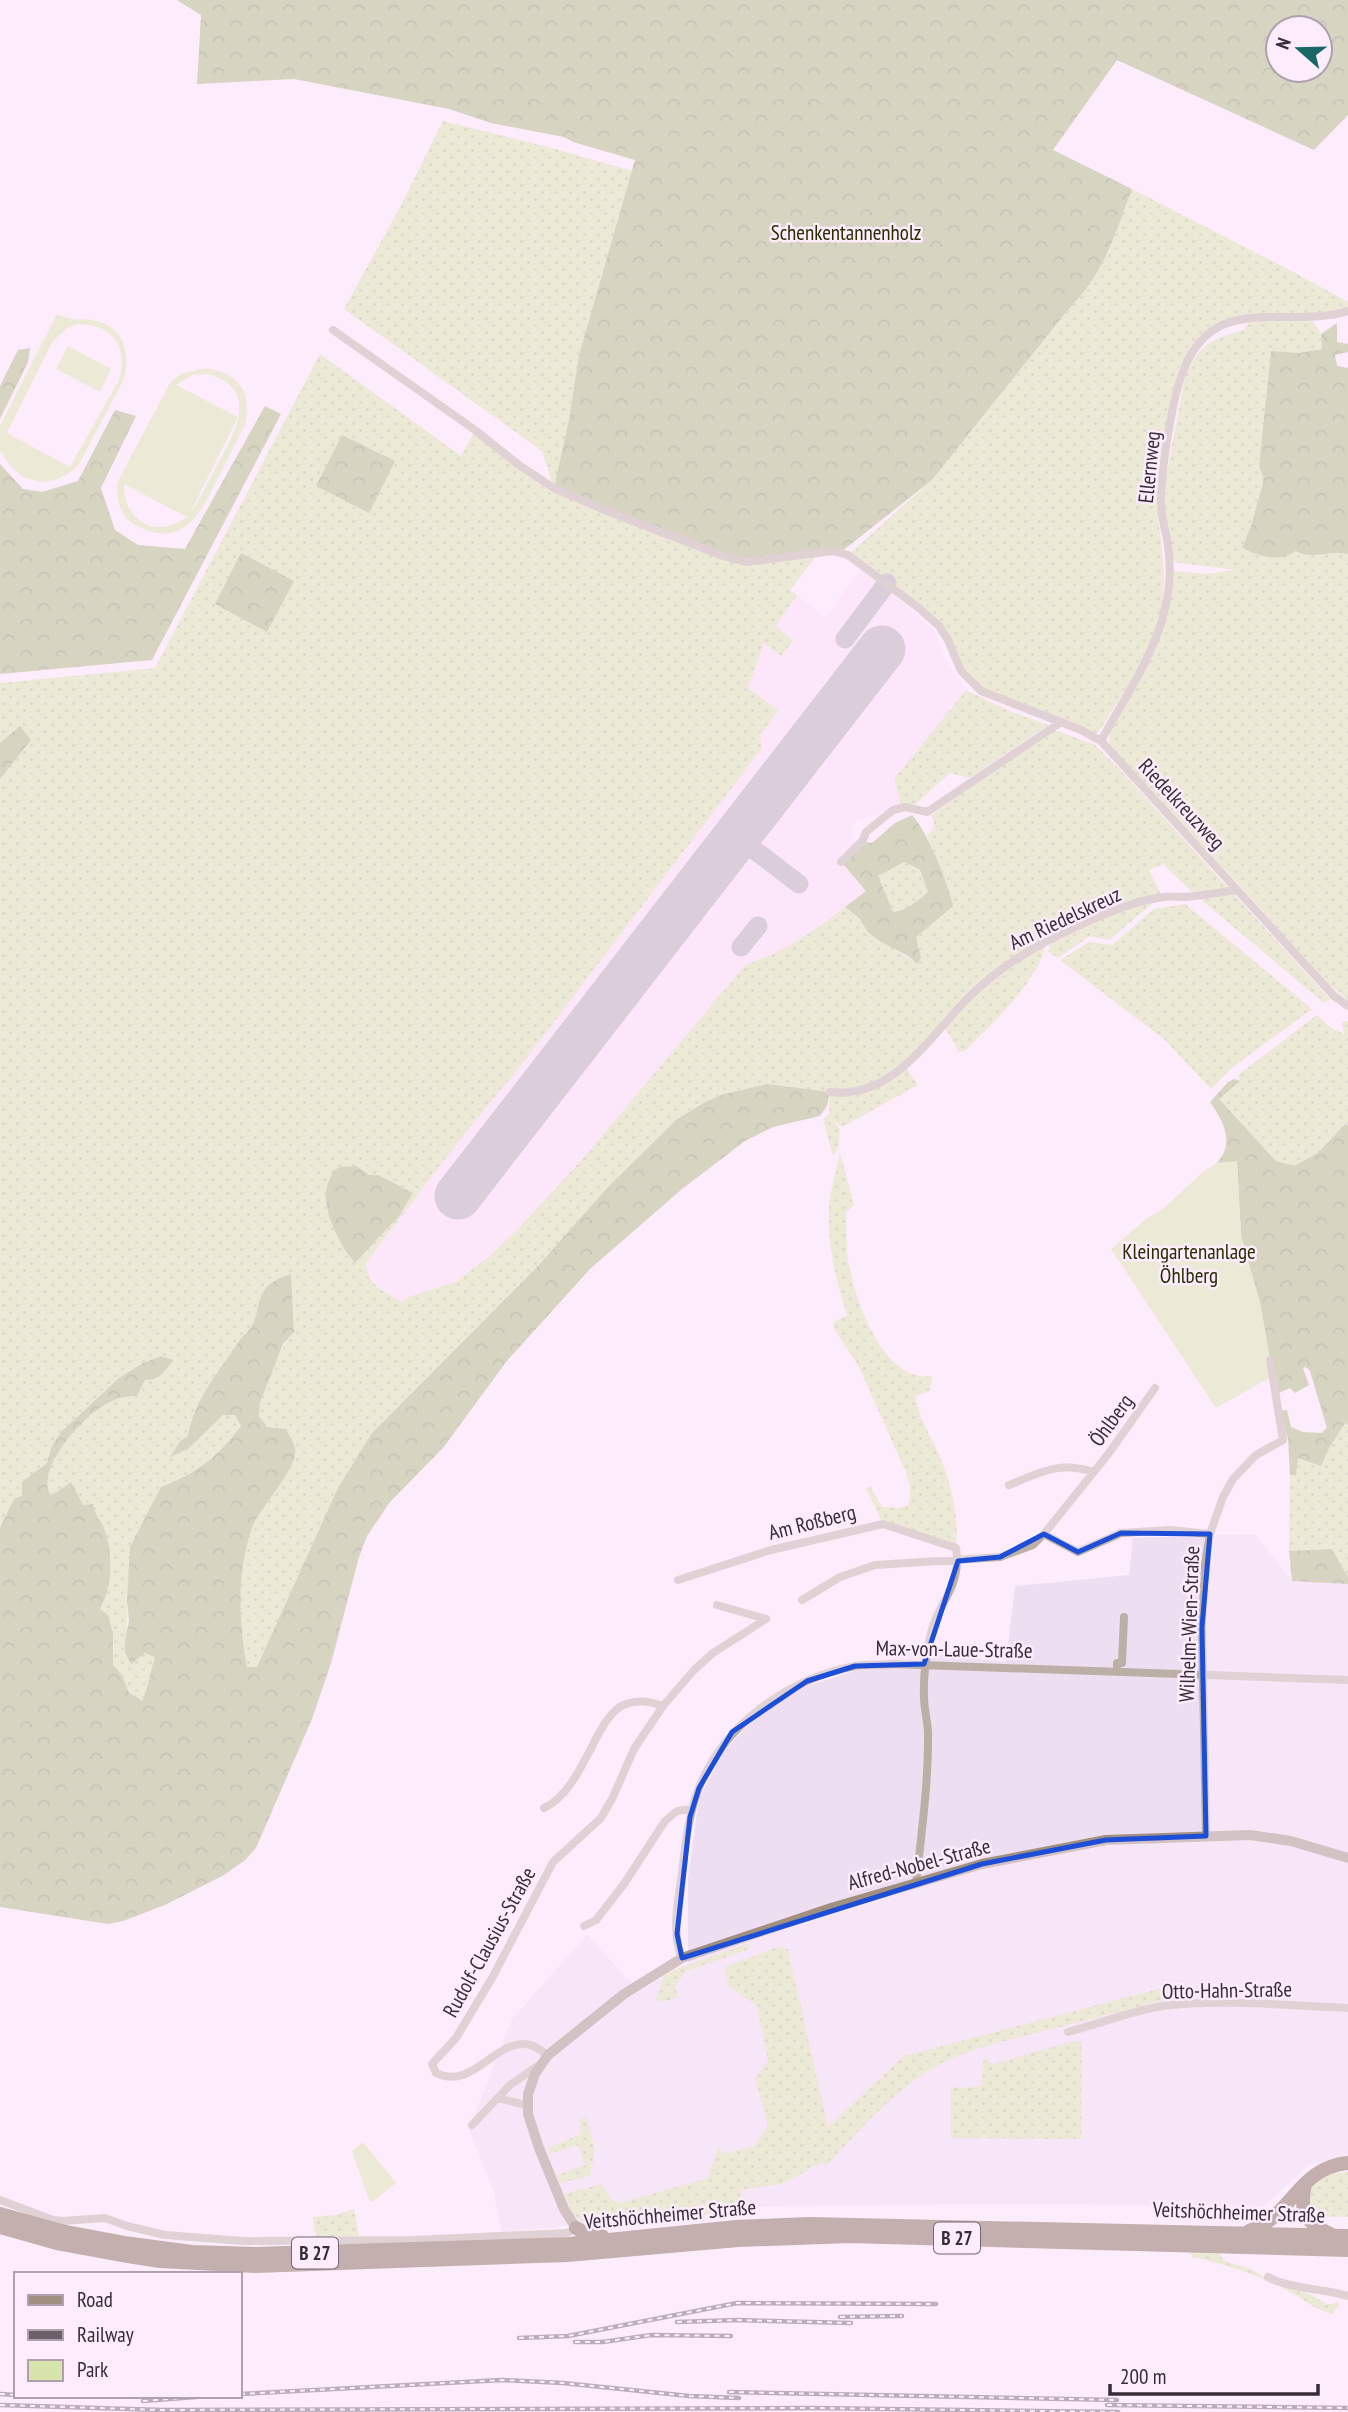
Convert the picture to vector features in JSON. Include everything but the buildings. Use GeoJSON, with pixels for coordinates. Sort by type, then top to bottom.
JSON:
{"type":"FeatureCollection","features":[{"type":"Feature","properties":{"kind":"highway"},"geometry":{"type":"LineString","coordinates":[[1241,2233],[1253,2230],[1272,2219],[1319,2170],[1348,2163]]}},
{"type":"Feature","properties":{"kind":"highway"},"geometry":{"type":"LineString","coordinates":[[1305,2183],[1303,2206],[1308,2219],[1312,2224],[1341,2236]]}},
{"type":"Feature","properties":{"kind":"highway","name":"Veitshöchheimer Straße"},"geometry":{"type":"LineString","coordinates":[[0,2214],[65,2232],[124,2244],[192,2252],[315,2253],[850,2236],[1348,2250]]}},
{"type":"Feature","properties":{"kind":"highway","name":"Veitshöchheimer Straße"},"geometry":{"type":"LineString","coordinates":[[0,2227],[57,2243],[138,2258],[255,2266],[567,2255],[615,2251],[655,2236],[736,2227],[809,2224],[1341,2236]]}},
{"type":"Feature","properties":{"kind":"highway"},"geometry":{"type":"LineString","coordinates":[[576,2228],[593,2235],[627,2233],[635,2244]]}},
{"type":"Feature","properties":{"kind":"street","name":"Ellernweg"},"geometry":{"type":"LineString","coordinates":[[1101,741],[1156,638],[1165,611],[1170,586],[1168,545],[1163,529],[1161,505],[1162,482],[1178,391],[1187,360],[1203,338],[1220,326],[1239,320],[1305,317],[1348,311]]}},
{"type":"Feature","properties":{"kind":"street"},"geometry":{"type":"LineString","coordinates":[[333,330],[554,488],[660,533],[746,562],[833,551],[848,555],[939,626],[961,671],[981,691],[1081,730],[1101,741]]}},
{"type":"Feature","properties":{"kind":"street"},"geometry":{"type":"LineString","coordinates":[[841,862],[863,841],[866,832],[893,810],[905,807],[927,812],[1061,722]]}},
{"type":"Feature","properties":{"kind":"street","name":"Riedelkreuzweg"},"geometry":{"type":"LineString","coordinates":[[1101,741],[1334,996],[1348,1006]]}},
{"type":"Feature","properties":{"kind":"street","name":"Am Riedelskreuz"},"geometry":{"type":"LineString","coordinates":[[830,1092],[860,1092],[905,1066],[987,981],[1012,961],[1048,941],[1138,903],[1162,897],[1186,897],[1237,890]]}},
{"type":"Feature","properties":{"kind":"street","name":"Wilhelm-Wien-Straße"},"geometry":{"type":"LineString","coordinates":[[1206,1836],[1203,1674],[1205,1564],[1210,1534],[1223,1497],[1233,1479],[1256,1455],[1283,1440],[1270,1360]]}},
{"type":"Feature","properties":{"kind":"street","name":"Öhlberg"},"geometry":{"type":"LineString","coordinates":[[1044,1534],[1094,1472],[1155,1388]]}},
{"type":"Feature","properties":{"kind":"street","name":"Öhlberg"},"geometry":{"type":"LineString","coordinates":[[1009,1485],[1058,1466],[1076,1466],[1094,1472]]}},
{"type":"Feature","properties":{"kind":"street","name":"Am Roßberg"},"geometry":{"type":"LineString","coordinates":[[678,1580],[771,1550],[883,1524],[956,1548],[958,1561]]}},
{"type":"Feature","properties":{"kind":"street"},"geometry":{"type":"LineString","coordinates":[[802,1600],[840,1577],[875,1565],[1000,1557],[1032,1545],[1044,1534],[1078,1552],[1121,1533],[1170,1530],[1210,1534]]}},
{"type":"Feature","properties":{"kind":"street"},"geometry":{"type":"LineString","coordinates":[[916,1884],[929,1735],[924,1698],[924,1664],[933,1625],[953,1586],[958,1561]]}},
{"type":"Feature","properties":{"kind":"street","name":"Rudolf-Clausius-Straße"},"geometry":{"type":"LineString","coordinates":[[548,2056],[535,2046],[524,2043],[505,2050],[470,2073],[447,2079],[436,2073],[432,2064],[456,2038],[486,1988],[553,1862],[601,1818],[634,1749],[663,1706],[694,1670],[713,1653],[766,1619],[717,1605]]}},
{"type":"Feature","properties":{"kind":"street"},"geometry":{"type":"LineString","coordinates":[[1117,1671],[1117,1663],[1122,1663],[1124,1616]]}},
{"type":"Feature","properties":{"kind":"street","name":"Max-von-Laue-Straße"},"geometry":{"type":"LineString","coordinates":[[682,1958],[677,1947],[677,1934],[685,1846],[699,1788],[732,1732],[758,1709],[807,1681],[855,1667],[924,1664],[1348,1680]]}},
{"type":"Feature","properties":{"kind":"street"},"geometry":{"type":"LineString","coordinates":[[544,1808],[555,1803],[574,1781],[601,1731],[618,1708],[627,1703],[646,1701],[663,1706]]}},
{"type":"Feature","properties":{"kind":"street"},"geometry":{"type":"LineString","coordinates":[[584,1926],[596,1920],[624,1884],[665,1821],[677,1811],[692,1809]]}},
{"type":"Feature","properties":{"kind":"street","name":"Alfred-Nobel-Straße"},"geometry":{"type":"LineString","coordinates":[[472,2125],[510,2085],[539,2065],[624,1994],[682,1958],[831,1908],[982,1864],[1106,1840],[1250,1835],[1291,1841],[1348,1858]]}},
{"type":"Feature","properties":{"kind":"street","name":"Otto-Hahn-Straße"},"geometry":{"type":"LineString","coordinates":[[1068,2032],[1140,2011],[1172,2005],[1348,2008]]}},
{"type":"Feature","properties":{"kind":"street","name":"Alfred-Nobel-Straße"},"geometry":{"type":"LineString","coordinates":[[526,2105],[539,2065]]}},
{"type":"Feature","properties":{"kind":"street"},"geometry":{"type":"LineString","coordinates":[[498,2098],[526,2105],[539,2148],[568,2218],[576,2228]]}},
{"type":"Feature","properties":{"kind":"street","name":"Veitshöchheimer Straße"},"geometry":{"type":"LineString","coordinates":[[0,2200],[53,2220],[105,2218],[165,2235],[243,2241],[441,2239],[567,2233],[576,2228]]}},
{"type":"Feature","properties":{"kind":"street"},"geometry":{"type":"LineString","coordinates":[[1268,2277],[1278,2283],[1334,2291],[1348,2297]]}},
{"type":"Feature","properties":{"kind":"highlighted area"},"geometry":{"type":"Polygon","coordinates":[[[1121,1533],[1210,1534],[1202,1627],[1206,1836],[1106,1840],[982,1864],[682,1958],[677,1934],[690,1817],[699,1788],[732,1732],[807,1681],[855,1666],[924,1664],[958,1561],[1000,1557],[1044,1534],[1078,1552],[1121,1533]]]}},
{"type":"Feature","properties":{"kind":"shaded area"},"geometry":{"type":"Polygon","coordinates":[[[860,570],[934,630],[944,657],[966,690],[894,779],[901,804],[855,822],[851,833],[866,891],[805,937],[773,955],[745,965],[586,1155],[492,1254],[456,1282],[407,1297],[402,1302],[371,1282],[366,1274],[366,1263],[458,1142],[748,689],[764,642],[797,595],[825,618],[860,570]]]}},
{"type":"Feature","properties":{"kind":"shaded area"},"geometry":{"type":"Polygon","coordinates":[[[1255,1534],[1292,1581],[1348,1584],[1348,2156],[1310,2164],[1264,2206],[775,2206],[502,2232],[493,2189],[469,2129],[512,2019],[587,1935],[639,1991],[688,1964],[688,1878],[699,1799],[722,1753],[751,1722],[795,1690],[913,1652],[1006,1662],[1015,1586],[1129,1575],[1133,1538],[1255,1534]]]}},
{"type":"Feature","properties":{"kind":"green space","name":"Schenkentannenholz"},"geometry":{"type":"Polygon","coordinates":[[[177,0],[1348,0],[1348,115],[1314,150],[1117,60],[1053,150],[1132,189],[1107,254],[1091,283],[932,480],[841,552],[746,562],[554,488],[569,420],[579,355],[635,160],[564,137],[491,123],[449,109],[294,79],[197,84],[201,15],[177,0]]]}},
{"type":"Feature","properties":{"kind":"green space"},"geometry":{"type":"Polygon","coordinates":[[[443,121],[632,171],[579,355],[569,420],[818,554],[790,590],[797,595],[776,626],[793,641],[781,656],[764,643],[748,688],[778,710],[760,735],[762,748],[526,1059],[458,1142],[366,1263],[373,1283],[402,1302],[407,1297],[456,1282],[492,1254],[586,1155],[745,965],[798,940],[845,907],[859,918],[868,931],[916,963],[919,946],[915,937],[950,892],[927,836],[934,826],[931,815],[1053,729],[1095,745],[1330,999],[1324,1003],[1193,893],[1163,864],[1149,870],[1162,897],[1172,900],[1153,903],[1109,940],[1090,936],[1058,958],[1048,952],[1050,945],[1047,942],[1024,987],[965,1051],[959,1052],[944,1026],[905,1066],[918,1085],[842,1127],[833,1120],[840,1129],[838,1147],[833,1156],[823,1119],[829,1115],[830,1093],[767,1084],[724,1094],[705,1102],[676,1120],[648,1147],[538,1266],[372,1433],[258,1667],[247,1668],[240,1597],[247,1544],[260,1511],[293,1463],[275,1427],[267,1427],[259,1417],[262,1395],[270,1372],[294,1332],[291,1274],[276,1280],[262,1294],[250,1330],[241,1338],[209,1385],[196,1409],[188,1436],[180,1441],[171,1456],[188,1449],[223,1415],[235,1415],[241,1426],[206,1463],[161,1487],[141,1535],[131,1573],[125,1640],[156,1657],[142,1701],[128,1689],[113,1665],[112,1627],[100,1609],[107,1591],[110,1569],[103,1527],[80,1501],[71,1482],[51,1497],[49,1473],[63,1445],[85,1420],[109,1402],[137,1396],[145,1380],[165,1372],[172,1360],[161,1356],[143,1363],[119,1378],[62,1431],[47,1463],[22,1482],[22,1496],[6,1514],[0,1528],[0,779],[31,740],[0,743],[0,683],[155,668],[320,354],[461,456],[475,430],[553,486],[542,451],[344,309],[443,121]],[[378,1175],[325,1203],[347,1255],[355,1263],[399,1216],[412,1193],[378,1175]]]}},
{"type":"Feature","properties":{"kind":"green space"},"geometry":{"type":"Polygon","coordinates":[[[1132,189],[1348,302],[1348,314],[1312,320],[1321,334],[1322,349],[1299,353],[1271,351],[1259,466],[1264,479],[1242,548],[1268,556],[1295,550],[1315,555],[1348,554],[1348,1000],[1328,984],[1109,747],[1110,731],[1143,674],[1160,636],[1167,616],[1173,571],[1207,574],[1236,570],[1178,563],[1173,560],[1165,507],[1166,477],[1186,372],[1197,355],[1209,344],[1244,330],[1249,322],[1237,324],[1207,337],[1191,351],[1178,370],[1159,466],[1157,498],[1164,582],[1161,610],[1144,657],[1095,734],[978,686],[961,671],[939,626],[848,555],[932,480],[1091,283],[1107,254],[1132,189]]]}},
{"type":"Feature","properties":{"kind":"green space"},"geometry":{"type":"Polygon","coordinates":[[[57,314],[106,324],[119,336],[125,351],[124,379],[78,466],[68,474],[56,480],[41,482],[23,477],[11,467],[0,450],[0,426],[57,314]],[[77,324],[66,329],[53,341],[7,433],[70,467],[119,380],[122,368],[122,357],[115,339],[100,328],[77,324]]]}},
{"type":"Feature","properties":{"kind":"green space"},"geometry":{"type":"Polygon","coordinates":[[[1337,323],[1337,342],[1348,344],[1348,352],[1335,355],[1337,366],[1348,368],[1348,554],[1308,555],[1295,551],[1276,558],[1242,548],[1264,479],[1259,466],[1271,351],[1299,353],[1322,349],[1321,334],[1337,323]]]}},
{"type":"Feature","properties":{"kind":"green space"},"geometry":{"type":"Polygon","coordinates":[[[68,346],[111,369],[100,392],[56,369],[68,346]]]}},
{"type":"Feature","properties":{"kind":"green space"},"geometry":{"type":"Polygon","coordinates":[[[30,348],[28,362],[0,419],[0,386],[18,350],[30,348]]]}},
{"type":"Feature","properties":{"kind":"green space"},"geometry":{"type":"Polygon","coordinates":[[[205,368],[227,374],[244,393],[247,413],[245,425],[198,514],[180,530],[155,533],[139,527],[124,514],[119,503],[117,483],[170,383],[181,374],[205,368]],[[207,374],[192,375],[176,385],[238,417],[190,513],[229,443],[239,415],[239,402],[235,391],[224,381],[207,374]],[[124,484],[125,498],[136,518],[144,524],[164,527],[187,517],[124,484]]]}},
{"type":"Feature","properties":{"kind":"green space"},"geometry":{"type":"Polygon","coordinates":[[[265,406],[281,414],[152,660],[0,674],[0,464],[23,489],[42,492],[78,481],[115,410],[136,416],[101,488],[115,530],[138,545],[185,549],[265,406]]]}},
{"type":"Feature","properties":{"kind":"green space"},"geometry":{"type":"Polygon","coordinates":[[[342,435],[395,461],[369,513],[316,486],[342,435]]]}},
{"type":"Feature","properties":{"kind":"green space"},"geometry":{"type":"Polygon","coordinates":[[[241,553],[294,581],[267,632],[215,604],[241,553]]]}},
{"type":"Feature","properties":{"kind":"green space"},"geometry":{"type":"Polygon","coordinates":[[[966,690],[1007,710],[1048,725],[969,778],[950,773],[914,806],[901,804],[894,779],[966,690]]]}},
{"type":"Feature","properties":{"kind":"green space"},"geometry":{"type":"Polygon","coordinates":[[[20,726],[31,740],[0,779],[0,743],[20,726]]]}},
{"type":"Feature","properties":{"kind":"green space"},"geometry":{"type":"Polygon","coordinates":[[[912,815],[918,823],[937,858],[953,906],[916,937],[921,958],[917,964],[878,940],[868,932],[859,918],[845,907],[866,891],[843,864],[867,842],[872,843],[895,823],[912,815]],[[904,862],[878,876],[893,912],[907,908],[928,892],[920,870],[904,862]]]}},
{"type":"Feature","properties":{"kind":"green space"},"geometry":{"type":"Polygon","coordinates":[[[904,862],[920,871],[928,892],[907,908],[893,912],[877,876],[904,862]]]}},
{"type":"Feature","properties":{"kind":"green space"},"geometry":{"type":"Polygon","coordinates":[[[1185,904],[1312,1009],[1233,1067],[1211,1089],[1165,1040],[1060,960],[1089,942],[1112,945],[1154,909],[1185,904]]]}},
{"type":"Feature","properties":{"kind":"green space"},"geometry":{"type":"Polygon","coordinates":[[[1317,1015],[1330,1027],[1344,1034],[1342,1022],[1348,1021],[1348,1126],[1345,1124],[1318,1153],[1295,1167],[1276,1161],[1218,1098],[1240,1081],[1238,1075],[1317,1015]]]}},
{"type":"Feature","properties":{"kind":"green space"},"geometry":{"type":"Polygon","coordinates":[[[1234,1079],[1240,1081],[1219,1099],[1276,1161],[1294,1166],[1318,1153],[1345,1124],[1348,1126],[1348,1425],[1345,1423],[1321,1466],[1298,1458],[1296,1476],[1290,1474],[1288,1439],[1279,1411],[1287,1410],[1291,1427],[1303,1432],[1321,1433],[1327,1428],[1310,1371],[1306,1367],[1303,1368],[1309,1385],[1295,1393],[1290,1388],[1276,1394],[1260,1303],[1241,1236],[1237,1162],[1217,1163],[1225,1148],[1226,1132],[1210,1102],[1234,1079]]]}},
{"type":"Feature","properties":{"kind":"green space"},"geometry":{"type":"Polygon","coordinates":[[[767,1084],[830,1092],[827,1106],[820,1116],[773,1127],[745,1141],[682,1189],[590,1269],[506,1362],[443,1448],[390,1502],[367,1536],[312,1719],[256,1848],[245,1860],[224,1875],[165,1905],[108,1924],[0,1907],[0,1528],[14,1499],[22,1496],[22,1482],[47,1463],[52,1446],[62,1431],[119,1378],[143,1363],[161,1356],[173,1360],[154,1379],[145,1380],[137,1396],[113,1400],[96,1410],[64,1445],[49,1472],[51,1496],[71,1482],[83,1505],[93,1504],[104,1528],[110,1569],[107,1590],[100,1609],[108,1615],[113,1633],[113,1665],[121,1674],[129,1692],[142,1701],[155,1657],[145,1653],[131,1664],[125,1652],[129,1621],[127,1601],[130,1547],[161,1487],[206,1463],[241,1426],[235,1415],[223,1415],[188,1449],[170,1457],[180,1441],[188,1436],[196,1409],[209,1385],[241,1338],[250,1330],[267,1287],[291,1274],[294,1332],[283,1344],[260,1403],[259,1416],[267,1427],[286,1429],[294,1447],[295,1457],[252,1528],[241,1580],[242,1633],[247,1667],[257,1667],[338,1488],[372,1433],[538,1266],[609,1186],[676,1120],[724,1094],[767,1084]]]}},
{"type":"Feature","properties":{"kind":"green space"},"geometry":{"type":"Polygon","coordinates":[[[840,1153],[854,1205],[846,1212],[849,1266],[868,1323],[877,1341],[902,1369],[918,1376],[932,1376],[930,1391],[915,1396],[951,1490],[956,1548],[883,1524],[866,1488],[870,1486],[882,1507],[907,1506],[910,1500],[906,1472],[859,1367],[833,1323],[847,1315],[829,1235],[829,1207],[840,1153]]]}},
{"type":"Feature","properties":{"kind":"green space","name":"Kleingartenanlage Öhlberg"},"geometry":{"type":"Polygon","coordinates":[[[1237,1161],[1241,1236],[1260,1303],[1273,1376],[1216,1408],[1111,1249],[1146,1219],[1164,1208],[1204,1171],[1217,1163],[1237,1161]]]}},
{"type":"Feature","properties":{"kind":"green space"},"geometry":{"type":"Polygon","coordinates":[[[356,1166],[369,1175],[378,1175],[413,1193],[399,1216],[355,1263],[334,1230],[327,1209],[326,1192],[333,1171],[340,1167],[356,1166]]]}},
{"type":"Feature","properties":{"kind":"green space"},"geometry":{"type":"Polygon","coordinates":[[[1345,1423],[1348,1425],[1348,1577],[1332,1549],[1289,1551],[1290,1474],[1295,1476],[1298,1458],[1321,1466],[1345,1423]]]}},
{"type":"Feature","properties":{"kind":"green space"},"geometry":{"type":"Polygon","coordinates":[[[1332,1549],[1348,1577],[1348,1584],[1292,1581],[1289,1551],[1332,1549]]]}},
{"type":"Feature","properties":{"kind":"green space"},"geometry":{"type":"Polygon","coordinates":[[[749,1943],[747,1950],[686,1971],[676,1985],[677,1998],[661,2002],[656,2000],[664,1976],[749,1943]]]}},
{"type":"Feature","properties":{"kind":"green space"},"geometry":{"type":"Polygon","coordinates":[[[778,1947],[788,1949],[828,2127],[904,2056],[1185,1982],[1188,1994],[986,2046],[947,2060],[891,2100],[826,2166],[822,2162],[782,2184],[741,2190],[740,2211],[590,2228],[574,2215],[564,2194],[602,2184],[611,2200],[620,2203],[708,2178],[718,2148],[722,2154],[754,2146],[768,2126],[755,2078],[768,2060],[757,2006],[728,1986],[725,1967],[778,1947]]]}},
{"type":"Feature","properties":{"kind":"green space"},"geometry":{"type":"Polygon","coordinates":[[[1082,2041],[1081,2139],[951,2138],[951,2087],[982,2085],[983,2061],[988,2057],[990,2065],[1082,2041]]]}},
{"type":"Feature","properties":{"kind":"green space"},"geometry":{"type":"Polygon","coordinates":[[[586,2116],[595,2150],[590,2176],[560,2183],[557,2175],[585,2165],[578,2145],[550,2154],[548,2148],[581,2134],[580,2120],[586,2116]]]}},
{"type":"Feature","properties":{"kind":"green space"},"geometry":{"type":"Polygon","coordinates":[[[363,2142],[396,2183],[372,2202],[352,2151],[363,2142]]]}},
{"type":"Feature","properties":{"kind":"green space"},"geometry":{"type":"Polygon","coordinates":[[[1348,2172],[1348,2217],[1311,2216],[1307,2199],[1314,2183],[1337,2173],[1348,2172]]]}},
{"type":"Feature","properties":{"kind":"green space"},"geometry":{"type":"Polygon","coordinates":[[[354,2209],[359,2236],[316,2236],[313,2217],[336,2215],[354,2209]]]}},
{"type":"Feature","properties":{"kind":"green space"},"geometry":{"type":"Polygon","coordinates":[[[1189,2251],[1219,2253],[1224,2261],[1249,2268],[1270,2281],[1298,2288],[1327,2304],[1338,2301],[1339,2305],[1332,2314],[1325,2312],[1272,2283],[1193,2257],[1189,2251]]]}},
{"type":"Feature","properties":{"kind":"taxiway"},"geometry":{"type":"LineString","coordinates":[[845,639],[887,583]]}},
{"type":"Feature","properties":{"kind":"taxiway"},"geometry":{"type":"LineString","coordinates":[[853,666],[863,673]]}},
{"type":"Feature","properties":{"kind":"taxiway"},"geometry":{"type":"LineString","coordinates":[[736,836],[799,884]]}},
{"type":"Feature","properties":{"kind":"taxiway"},"geometry":{"type":"LineString","coordinates":[[741,947],[758,926]]}},
{"type":"Feature","properties":{"kind":"runway"},"geometry":{"type":"LineString","coordinates":[[458,1196],[882,649]]}},
{"type":"Feature","properties":{"kind":"railway"},"geometry":{"type":"LineString","coordinates":[[519,2338],[568,2336],[737,2303],[936,2304]]}},
{"type":"Feature","properties":{"kind":"railway"},"geometry":{"type":"LineString","coordinates":[[840,2317],[902,2316]]}},
{"type":"Feature","properties":{"kind":"railway"},"geometry":{"type":"LineString","coordinates":[[677,2322],[737,2320],[851,2323]]}},
{"type":"Feature","properties":{"kind":"railway"},"geometry":{"type":"LineString","coordinates":[[575,2342],[603,2342],[651,2335],[731,2336]]}},
{"type":"Feature","properties":{"kind":"railway"},"geometry":{"type":"LineString","coordinates":[[242,2394],[502,2380],[739,2398]]}},
{"type":"Feature","properties":{"kind":"railway"},"geometry":{"type":"LineString","coordinates":[[729,2392],[1117,2400]]}},
{"type":"Feature","properties":{"kind":"railway"},"geometry":{"type":"LineString","coordinates":[[0,2394],[14,2395]]}},
{"type":"Feature","properties":{"kind":"railway"},"geometry":{"type":"LineString","coordinates":[[143,2401],[183,2398]]}},
{"type":"Feature","properties":{"kind":"railway"},"geometry":{"type":"LineString","coordinates":[[0,2405],[162,2410],[813,2408],[1118,2412]]}},
{"type":"Feature","properties":{"kind":"railway"},"geometry":{"type":"LineString","coordinates":[[1107,2405],[1348,2408]]}}]}
